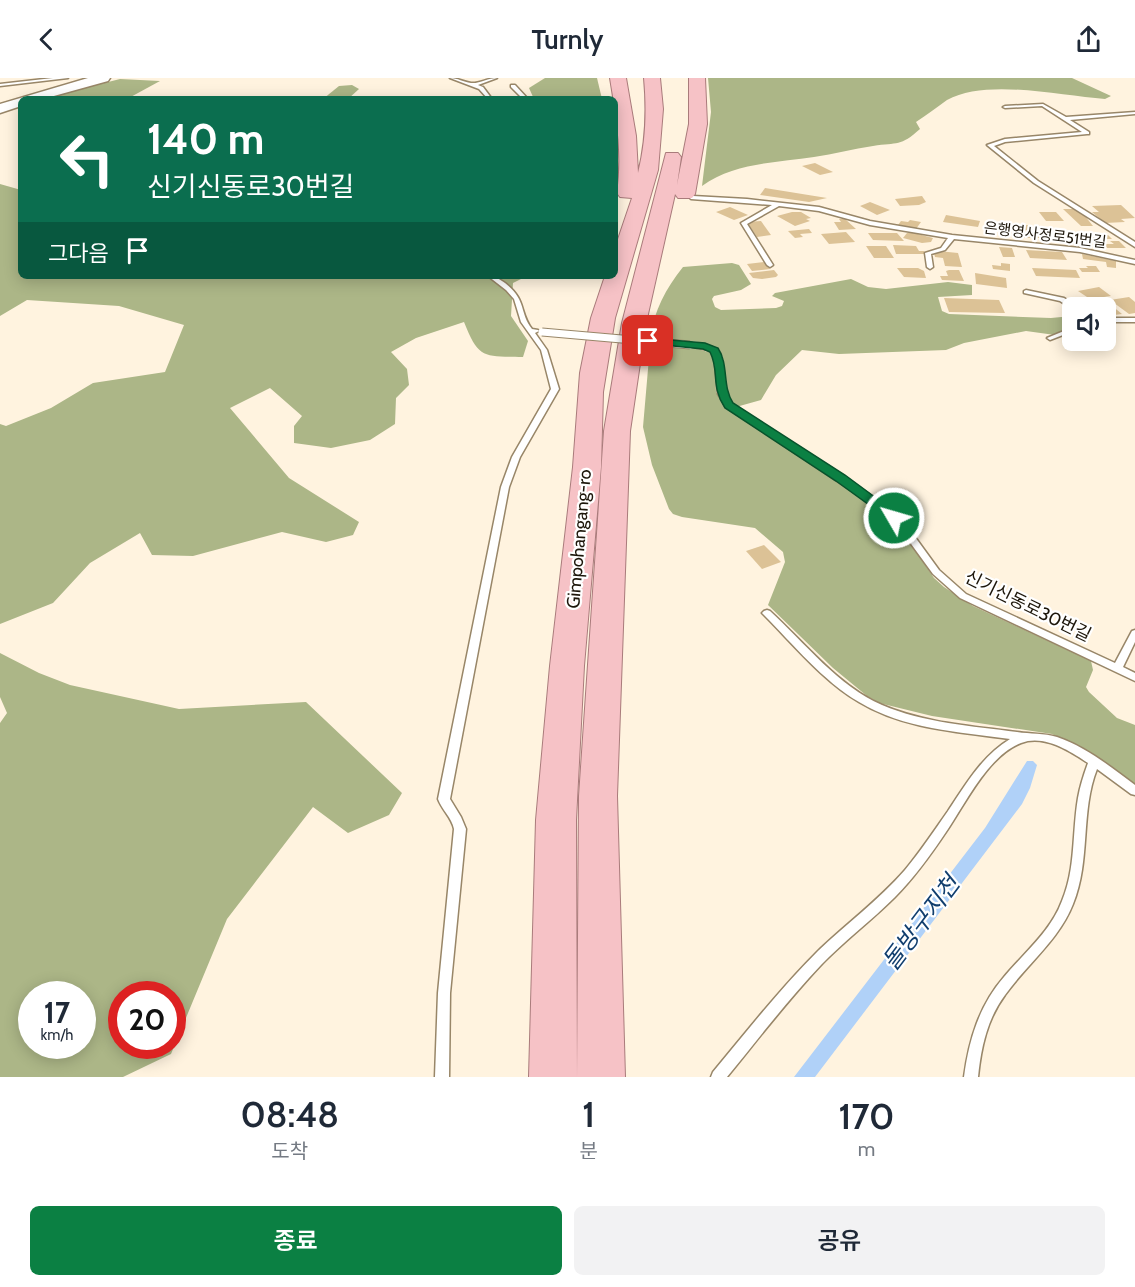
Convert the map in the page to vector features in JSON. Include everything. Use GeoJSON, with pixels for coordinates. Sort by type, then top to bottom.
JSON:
{"type":"FeatureCollection","features":[{"type":"Feature","properties":{"kind":"highway"},"geometry":{"type":"LineString","coordinates":[[618,78],[631,174],[618,229]]}},
{"type":"Feature","properties":{"kind":"highway","name":"Gimpohangang-ro"},"geometry":{"type":"LineString","coordinates":[[618,271],[650,166],[655,120],[652,78]]}},
{"type":"Feature","properties":{"kind":"highway","name":"Gimpohangang-ro"},"geometry":{"type":"LineString","coordinates":[[601,1077],[598,973],[598,796],[617,430],[634,323],[657,234],[671,167],[673,101],[669,78]]}},
{"type":"Feature","properties":{"kind":"highway"},"geometry":{"type":"LineString","coordinates":[[634,323],[660,270],[675,232],[687,189],[698,124],[697,78]]}},
{"type":"Feature","properties":{"kind":"highway","name":"Gimpohangang-ro"},"geometry":{"type":"LineString","coordinates":[[553,1077],[556,820],[567,666],[586,467],[586,437],[597,344],[616,279]]}},
{"type":"Feature","properties":{"kind":"main road"},"geometry":{"type":"LineString","coordinates":[[38,96],[103,78]]}},
{"type":"Feature","properties":{"kind":"lane"},"geometry":{"type":"LineString","coordinates":[[24,84],[29,78]]}},
{"type":"Feature","properties":{"kind":"lane"},"geometry":{"type":"LineString","coordinates":[[0,85],[66,78]]}},
{"type":"Feature","properties":{"kind":"lane"},"geometry":{"type":"LineString","coordinates":[[452,78],[484,90],[488,96]]}},
{"type":"Feature","properties":{"kind":"lane"},"geometry":{"type":"LineString","coordinates":[[474,86],[495,78]]}},
{"type":"Feature","properties":{"kind":"lane"},"geometry":{"type":"LineString","coordinates":[[513,86],[523,96]]}},
{"type":"Feature","properties":{"kind":"lane"},"geometry":{"type":"LineString","coordinates":[[1005,107],[1043,105],[1087,133],[1005,141],[990,145],[1036,182],[1135,245]]}},
{"type":"Feature","properties":{"kind":"lane"},"geometry":{"type":"LineString","coordinates":[[1065,118],[1135,113]]}},
{"type":"Feature","properties":{"kind":"lane","name":"은행영사정로51번길"},"geometry":{"type":"LineString","coordinates":[[693,198],[819,209],[870,223],[952,237],[1080,250],[1135,261]]}},
{"type":"Feature","properties":{"kind":"lane"},"geometry":{"type":"LineString","coordinates":[[770,266],[744,223],[779,204]]}},
{"type":"Feature","properties":{"kind":"lane"},"geometry":{"type":"LineString","coordinates":[[930,267],[929,252],[943,249],[952,237]]}},
{"type":"Feature","properties":{"kind":"lane"},"geometry":{"type":"LineString","coordinates":[[442,1077],[444,993],[460,829],[459,823],[445,805],[444,800],[505,486],[511,467],[555,389],[536,331],[523,323],[518,300],[514,294],[494,279]]}},
{"type":"Feature","properties":{"kind":"lane"},"geometry":{"type":"LineString","coordinates":[[1026,292],[1062,299]]}},
{"type":"Feature","properties":{"kind":"lane"},"geometry":{"type":"LineString","coordinates":[[1116,320],[1135,321]]}},
{"type":"Feature","properties":{"kind":"lane","name":"신기신동로30번길"},"geometry":{"type":"LineString","coordinates":[[536,331],[710,348],[717,353],[722,394],[729,405],[882,507],[904,528],[936,572],[948,584],[980,605],[1135,677]]}},
{"type":"Feature","properties":{"kind":"lane"},"geometry":{"type":"LineString","coordinates":[[1050,338],[1062,334]]}},
{"type":"Feature","properties":{"kind":"lane"},"geometry":{"type":"LineString","coordinates":[[767,613],[846,686],[873,705],[901,716],[931,722],[1025,737],[1048,738],[1094,762],[1135,791]]}},
{"type":"Feature","properties":{"kind":"lane"},"geometry":{"type":"LineString","coordinates":[[1117,668],[1135,633]]}},
{"type":"Feature","properties":{"kind":"lane"},"geometry":{"type":"LineString","coordinates":[[718,1077],[790,988],[839,939],[902,882],[935,841],[988,764],[1001,751],[1025,737]]}},
{"type":"Feature","properties":{"kind":"lane"},"geometry":{"type":"LineString","coordinates":[[970,1077],[976,1042],[988,1009],[1011,977],[1059,921],[1073,891],[1080,861],[1085,783],[1094,762]]}},
{"type":"Feature","properties":{"kind":"green space"},"geometry":{"type":"Polygon","coordinates":[[[545,78],[597,78],[601,96],[533,96],[529,88],[545,78]]]}},
{"type":"Feature","properties":{"kind":"green space"},"geometry":{"type":"Polygon","coordinates":[[[708,78],[1072,78],[1111,96],[1105,99],[1003,89],[963,94],[947,100],[916,122],[920,129],[903,141],[742,168],[728,172],[702,186],[711,112],[708,78]]]}},
{"type":"Feature","properties":{"kind":"green space"},"geometry":{"type":"Polygon","coordinates":[[[120,79],[160,81],[132,96],[53,96],[120,79]]]}},
{"type":"Feature","properties":{"kind":"green space"},"geometry":{"type":"Polygon","coordinates":[[[352,85],[359,89],[351,96],[327,96],[339,86],[352,85]]]}},
{"type":"Feature","properties":{"kind":"green space"},"geometry":{"type":"Polygon","coordinates":[[[0,184],[18,189],[18,279],[521,279],[513,283],[511,316],[528,341],[523,357],[491,356],[479,350],[464,322],[416,338],[391,352],[407,369],[409,385],[396,398],[395,424],[370,440],[331,448],[294,443],[294,426],[302,416],[270,388],[230,408],[289,478],[359,522],[353,535],[326,542],[282,532],[193,556],[152,555],[140,533],[90,563],[53,603],[0,624],[0,424],[6,426],[51,408],[93,383],[165,372],[184,325],[119,306],[27,300],[0,316],[0,184]]]}},
{"type":"Feature","properties":{"kind":"green space"},"geometry":{"type":"Polygon","coordinates":[[[732,263],[739,265],[751,284],[741,290],[714,296],[712,299],[715,307],[721,310],[776,308],[782,306],[784,301],[772,296],[775,293],[851,279],[868,287],[886,289],[948,282],[972,285],[972,295],[938,297],[942,311],[949,314],[1062,317],[1062,332],[1055,335],[1026,331],[964,343],[946,350],[839,354],[802,350],[776,375],[761,400],[736,407],[727,393],[724,364],[719,349],[699,342],[650,338],[654,318],[662,300],[683,267],[732,263]]]}},
{"type":"Feature","properties":{"kind":"green space"},"geometry":{"type":"Polygon","coordinates":[[[650,346],[697,349],[712,353],[715,361],[716,392],[724,405],[886,516],[904,534],[934,578],[944,587],[973,606],[1091,661],[1093,670],[1086,687],[1089,692],[1117,718],[1135,725],[1135,784],[1090,753],[1052,734],[932,716],[879,703],[833,668],[768,605],[785,562],[783,552],[755,528],[682,517],[673,514],[669,509],[652,465],[643,427],[650,346]]]}},
{"type":"Feature","properties":{"kind":"green space"},"geometry":{"type":"Polygon","coordinates":[[[0,653],[39,673],[70,685],[179,709],[306,702],[402,793],[389,815],[348,833],[313,807],[227,919],[186,1018],[186,981],[108,981],[108,1059],[161,1059],[123,1077],[0,1077],[0,723],[7,713],[0,697],[0,653]]]}},
{"type":"Feature","properties":{"kind":"water","name":"돌방구지천"},"geometry":{"type":"Polygon","coordinates":[[[1027,761],[1033,761],[1037,765],[1022,804],[815,1077],[794,1077],[985,828],[1027,761]]]}},
{"type":"Feature","properties":{"kind":"building"},"geometry":{"type":"Polygon","coordinates":[[[815,163],[833,172],[820,175],[802,166],[815,163]]]}},
{"type":"Feature","properties":{"kind":"building"},"geometry":{"type":"Polygon","coordinates":[[[765,188],[827,198],[809,202],[760,195],[765,188]]]}},
{"type":"Feature","properties":{"kind":"building"},"geometry":{"type":"Polygon","coordinates":[[[922,196],[926,202],[919,205],[900,206],[895,199],[922,196]]]}},
{"type":"Feature","properties":{"kind":"building"},"geometry":{"type":"Polygon","coordinates":[[[870,202],[890,210],[877,215],[860,206],[870,202]]]}},
{"type":"Feature","properties":{"kind":"building"},"geometry":{"type":"Polygon","coordinates":[[[1121,205],[1135,218],[1121,219],[1125,222],[1105,223],[1092,212],[1099,212],[1092,206],[1121,205]]]}},
{"type":"Feature","properties":{"kind":"building"},"geometry":{"type":"Polygon","coordinates":[[[730,207],[748,215],[734,220],[716,212],[730,207]]]}},
{"type":"Feature","properties":{"kind":"building"},"geometry":{"type":"Polygon","coordinates":[[[1063,209],[1073,209],[1085,216],[1093,226],[1081,226],[1063,209]]]}},
{"type":"Feature","properties":{"kind":"building"},"geometry":{"type":"Polygon","coordinates":[[[801,212],[811,218],[806,219],[810,221],[795,226],[777,216],[801,212]]]}},
{"type":"Feature","properties":{"kind":"building"},"geometry":{"type":"Polygon","coordinates":[[[1039,212],[1056,212],[1064,221],[1046,221],[1039,212]]]}},
{"type":"Feature","properties":{"kind":"building"},"geometry":{"type":"Polygon","coordinates":[[[946,215],[980,221],[978,227],[943,222],[946,215]]]}},
{"type":"Feature","properties":{"kind":"building"},"geometry":{"type":"Polygon","coordinates":[[[839,219],[845,219],[856,229],[839,230],[834,222],[841,222],[839,219]]]}},
{"type":"Feature","properties":{"kind":"building"},"geometry":{"type":"Polygon","coordinates":[[[761,221],[771,235],[757,237],[747,222],[761,221]]]}},
{"type":"Feature","properties":{"kind":"building"},"geometry":{"type":"Polygon","coordinates":[[[901,221],[921,222],[916,229],[898,225],[901,221]]]}},
{"type":"Feature","properties":{"kind":"building"},"geometry":{"type":"Polygon","coordinates":[[[1029,225],[1033,230],[1012,231],[1008,226],[1029,225]]]}},
{"type":"Feature","properties":{"kind":"building"},"geometry":{"type":"Polygon","coordinates":[[[809,229],[812,233],[800,234],[803,237],[795,238],[788,231],[809,229]]]}},
{"type":"Feature","properties":{"kind":"building"},"geometry":{"type":"Polygon","coordinates":[[[846,232],[855,242],[829,244],[821,234],[846,232]]]}},
{"type":"Feature","properties":{"kind":"building"},"geometry":{"type":"Polygon","coordinates":[[[1027,232],[1039,232],[1043,238],[1021,238],[1018,233],[1028,234],[1027,232]]]}},
{"type":"Feature","properties":{"kind":"building"},"geometry":{"type":"Polygon","coordinates":[[[868,233],[897,233],[904,241],[873,240],[868,233]]]}},
{"type":"Feature","properties":{"kind":"building"},"geometry":{"type":"Polygon","coordinates":[[[907,233],[933,238],[931,242],[922,243],[903,238],[907,233]]]}},
{"type":"Feature","properties":{"kind":"building"},"geometry":{"type":"Polygon","coordinates":[[[1088,235],[1108,235],[1112,239],[1099,239],[1102,243],[1095,243],[1088,235]]]}},
{"type":"Feature","properties":{"kind":"building"},"geometry":{"type":"Polygon","coordinates":[[[1110,241],[1119,241],[1126,248],[1107,248],[1104,244],[1114,244],[1110,241]]]}},
{"type":"Feature","properties":{"kind":"building"},"geometry":{"type":"Polygon","coordinates":[[[893,245],[916,246],[925,254],[896,254],[893,245]]]}},
{"type":"Feature","properties":{"kind":"building"},"geometry":{"type":"Polygon","coordinates":[[[866,246],[886,246],[894,258],[874,258],[866,246]]]}},
{"type":"Feature","properties":{"kind":"building"},"geometry":{"type":"Polygon","coordinates":[[[999,247],[1012,248],[1015,257],[1003,257],[999,247]]]}},
{"type":"Feature","properties":{"kind":"building"},"geometry":{"type":"Polygon","coordinates":[[[1026,250],[1062,252],[1067,260],[1030,258],[1026,250]]]}},
{"type":"Feature","properties":{"kind":"building"},"geometry":{"type":"Polygon","coordinates":[[[938,251],[958,253],[962,267],[945,266],[943,258],[935,257],[934,253],[938,251]]]}},
{"type":"Feature","properties":{"kind":"building"},"geometry":{"type":"Polygon","coordinates":[[[1082,254],[1116,261],[1116,268],[1107,267],[1106,262],[1083,259],[1082,254]]]}},
{"type":"Feature","properties":{"kind":"building"},"geometry":{"type":"Polygon","coordinates":[[[764,262],[770,269],[752,271],[747,264],[764,262]]]}},
{"type":"Feature","properties":{"kind":"building"},"geometry":{"type":"Polygon","coordinates":[[[1001,263],[1010,264],[1010,271],[993,269],[992,265],[1001,266],[1001,263]]]}},
{"type":"Feature","properties":{"kind":"building"},"geometry":{"type":"Polygon","coordinates":[[[1086,266],[1096,266],[1100,272],[1082,272],[1079,268],[1088,268],[1086,266]]]}},
{"type":"Feature","properties":{"kind":"building"},"geometry":{"type":"Polygon","coordinates":[[[897,268],[918,268],[924,271],[926,278],[904,277],[897,268]]]}},
{"type":"Feature","properties":{"kind":"building"},"geometry":{"type":"Polygon","coordinates":[[[1032,268],[1076,270],[1080,278],[1036,276],[1032,268]]]}},
{"type":"Feature","properties":{"kind":"building"},"geometry":{"type":"Polygon","coordinates":[[[774,270],[778,275],[776,277],[762,279],[753,278],[749,273],[774,270]]]}},
{"type":"Feature","properties":{"kind":"building"},"geometry":{"type":"Polygon","coordinates":[[[959,270],[964,281],[942,280],[940,276],[948,276],[946,271],[959,270]]]}},
{"type":"Feature","properties":{"kind":"building"},"geometry":{"type":"Polygon","coordinates":[[[975,273],[1006,278],[1007,288],[976,284],[975,273]]]}},
{"type":"Feature","properties":{"kind":"building"},"geometry":{"type":"Polygon","coordinates":[[[1099,287],[1111,296],[1087,297],[1078,291],[1099,287]]]}},
{"type":"Feature","properties":{"kind":"building"},"geometry":{"type":"Polygon","coordinates":[[[1129,297],[1135,302],[1135,313],[1129,314],[1116,304],[1116,299],[1129,297]]]}},
{"type":"Feature","properties":{"kind":"building"},"geometry":{"type":"Polygon","coordinates":[[[944,298],[999,300],[1005,313],[949,312],[944,298]]]}},
{"type":"Feature","properties":{"kind":"building"},"geometry":{"type":"Polygon","coordinates":[[[764,545],[781,562],[762,569],[746,551],[764,545]]]}},
{"type":"Feature","properties":{"kind":"route"},"geometry":{"type":"LineString","coordinates":[[648,341],[705,346],[714,350],[718,358],[722,394],[729,405],[841,478],[894,518]]}}]}
